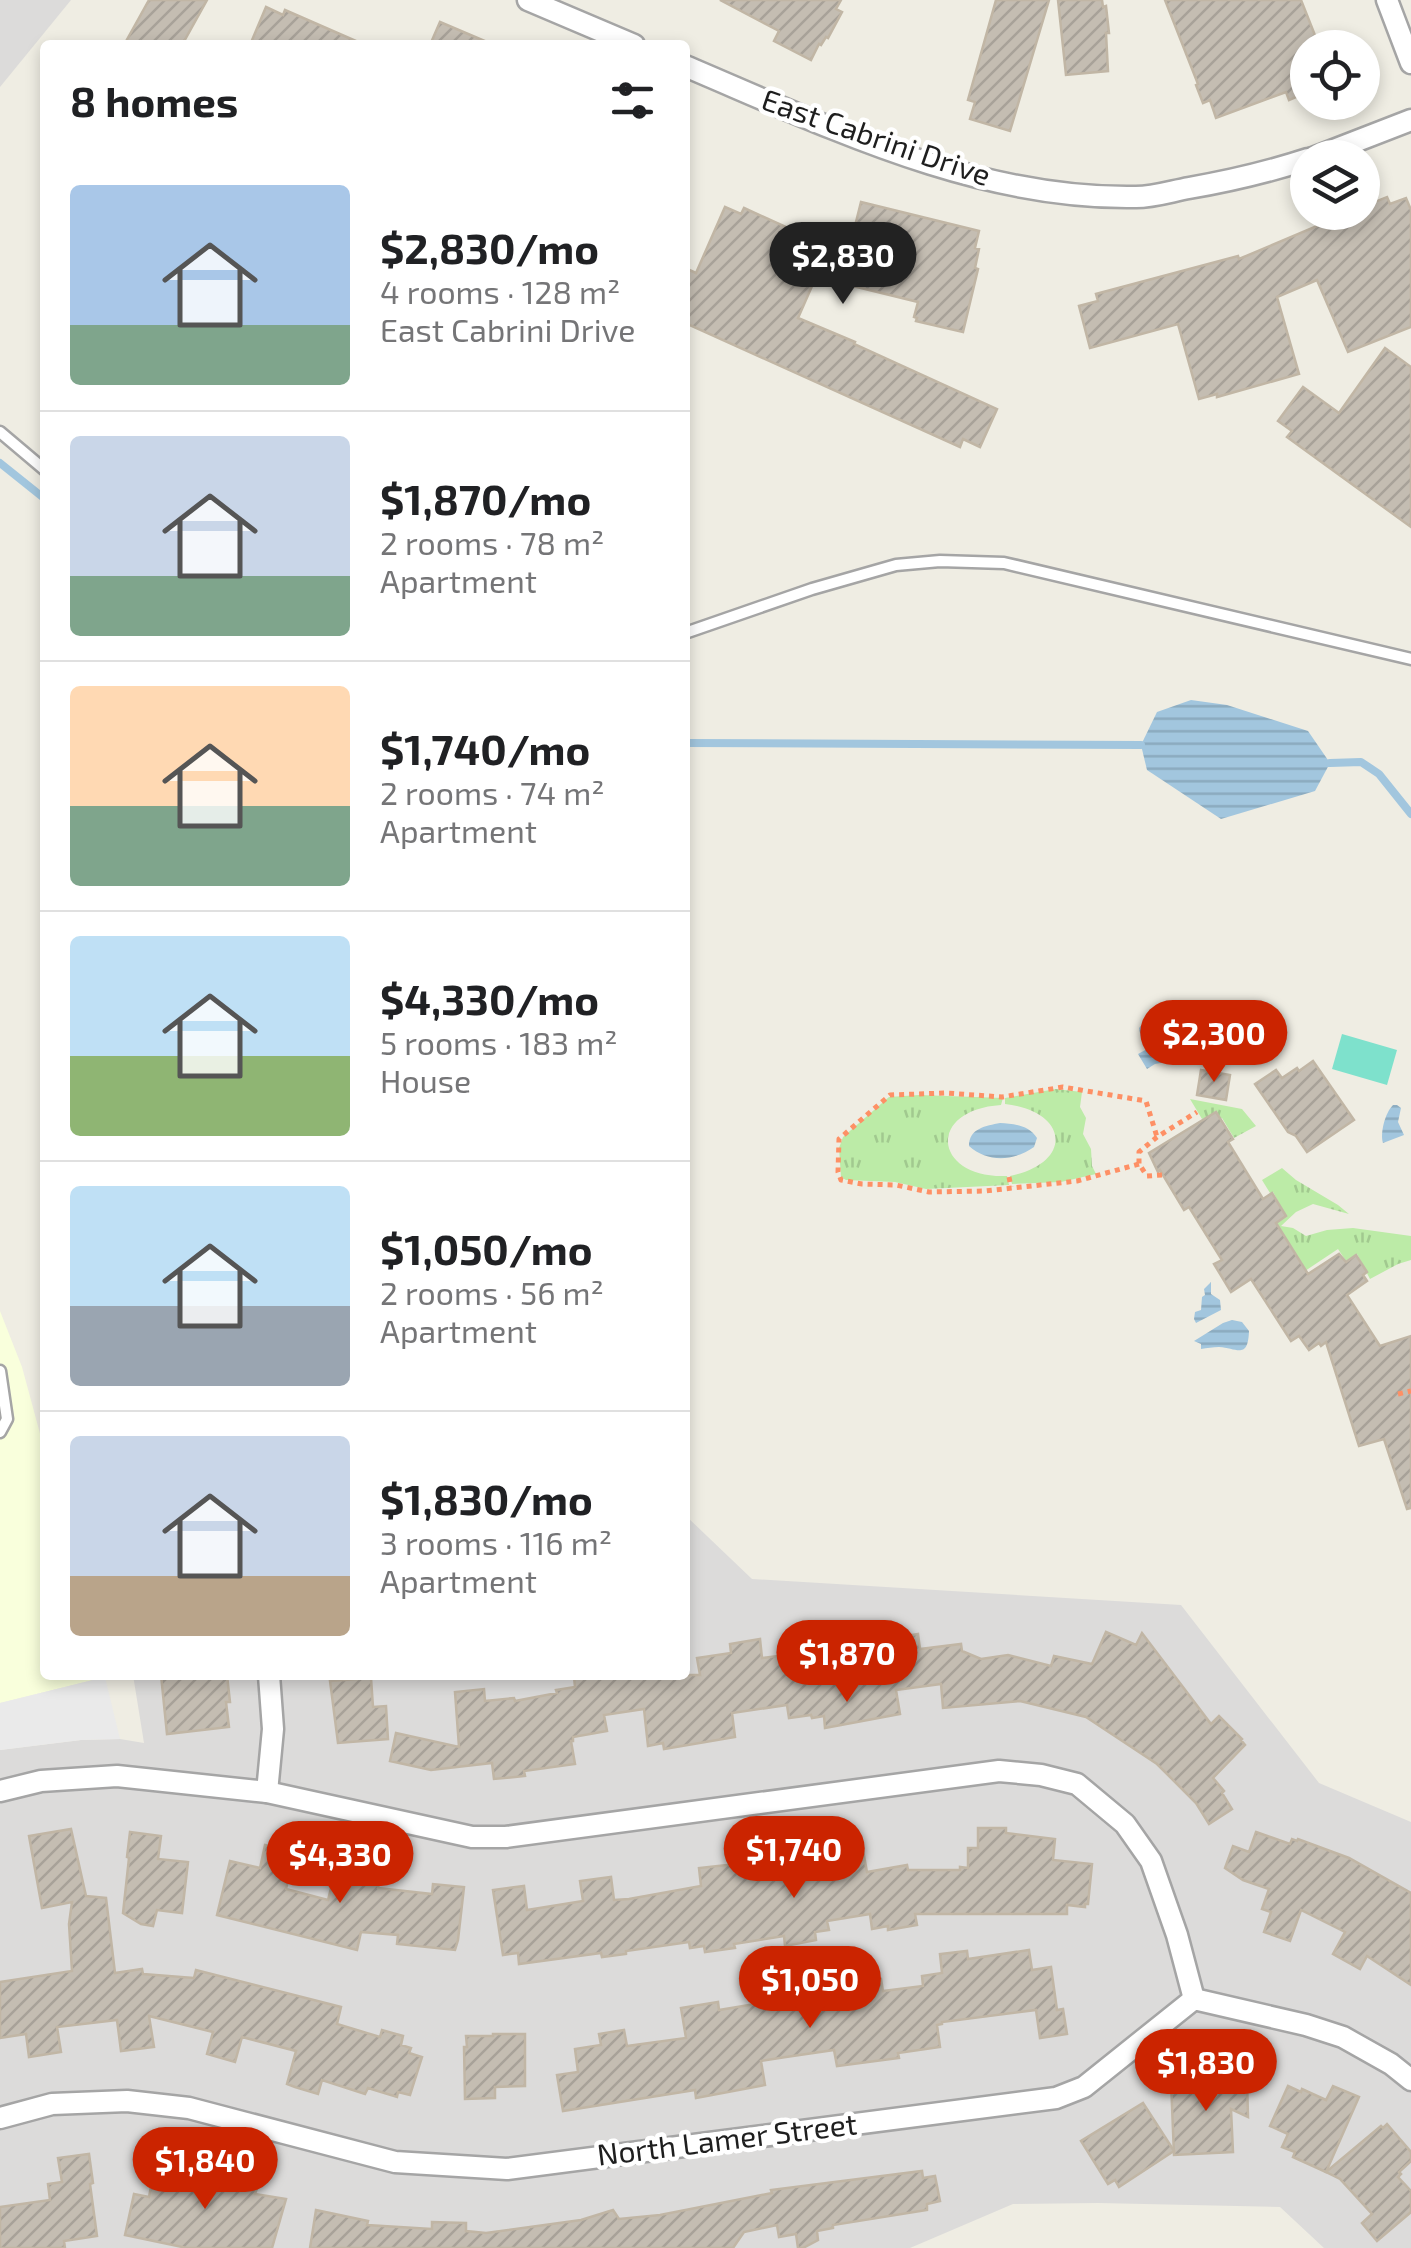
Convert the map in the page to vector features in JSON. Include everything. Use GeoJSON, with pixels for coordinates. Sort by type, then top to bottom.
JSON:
{"type":"FeatureCollection","features":[{"type":"Feature","properties":{"kind":"street"},"geometry":{"type":"LineString","coordinates":[[528,0],[622,40]]}},
{"type":"Feature","properties":{"kind":"street"},"geometry":{"type":"LineString","coordinates":[[1387,0],[1411,63]]}},
{"type":"Feature","properties":{"kind":"street","name":"East Cabrini Drive"},"geometry":{"type":"LineString","coordinates":[[690,68],[830,128],[970,177],[1068,195],[1140,198],[1255,176],[1290,165]]}},
{"type":"Feature","properties":{"kind":"street","name":"East Cabrini Drive"},"geometry":{"type":"LineString","coordinates":[[1358,140],[1411,120]]}},
{"type":"Feature","properties":{"kind":"street"},"geometry":{"type":"LineString","coordinates":[[268,1792],[273,1729],[269,1680]]}},
{"type":"Feature","properties":{"kind":"street"},"geometry":{"type":"LineString","coordinates":[[0,1792],[41,1781],[117,1776],[268,1792],[472,1837],[506,1838],[999,1770],[1041,1775],[1077,1784],[1125,1824],[1151,1860],[1194,1998],[1343,2036],[1411,2080]]}},
{"type":"Feature","properties":{"kind":"street","name":"North Lamer Street"},"geometry":{"type":"LineString","coordinates":[[0,2118],[52,2104],[127,2102],[188,2108],[396,2162],[507,2169],[1056,2098],[1084,2087],[1194,1998]]}},
{"type":"Feature","properties":{"kind":"lane"},"geometry":{"type":"LineString","coordinates":[[0,432],[40,466]]}},
{"type":"Feature","properties":{"kind":"lane"},"geometry":{"type":"LineString","coordinates":[[690,631],[896,565],[956,561],[1004,563],[1411,659]]}},
{"type":"Feature","properties":{"kind":"lane"},"geometry":{"type":"LineString","coordinates":[[0,1370],[7,1419],[0,1432]]}},
{"type":"Feature","properties":{"kind":"path"},"geometry":{"type":"LineString","coordinates":[[1139,1164],[1078,1181],[985,1191],[930,1192],[896,1185],[843,1182],[838,1172],[838,1139],[888,1096],[920,1093],[1004,1100],[1063,1087],[1146,1102],[1157,1137]]}},
{"type":"Feature","properties":{"kind":"path"},"geometry":{"type":"LineString","coordinates":[[1162,1175],[1147,1176],[1139,1164],[1139,1152],[1197,1112]]}},
{"type":"Feature","properties":{"kind":"path"},"geometry":{"type":"LineString","coordinates":[[1009,1177],[1011,1188]]}},
{"type":"Feature","properties":{"kind":"shaded area"},"geometry":{"type":"Polygon","coordinates":[[[0,0],[71,0],[0,87],[0,0]]]}},
{"type":"Feature","properties":{"kind":"shaded area"},"geometry":{"type":"Polygon","coordinates":[[[1191,700],[1227,705],[1308,731],[1330,763],[1315,791],[1221,819],[1147,770],[1141,745],[1157,712],[1191,700]]]}},
{"type":"Feature","properties":{"kind":"shaded area"},"geometry":{"type":"Polygon","coordinates":[[[1148,1018],[1158,1020],[1159,1029],[1171,1032],[1173,1037],[1167,1043],[1166,1062],[1147,1069],[1138,1054],[1149,1048],[1139,1028],[1148,1018]]]}},
{"type":"Feature","properties":{"kind":"shaded area"},"geometry":{"type":"Polygon","coordinates":[[[1342,1034],[1397,1050],[1387,1085],[1332,1069],[1342,1034]]]}},
{"type":"Feature","properties":{"kind":"shaded area"},"geometry":{"type":"Polygon","coordinates":[[[1393,1105],[1401,1108],[1398,1122],[1404,1135],[1383,1143],[1384,1123],[1393,1105]]]}},
{"type":"Feature","properties":{"kind":"shaded area"},"geometry":{"type":"Polygon","coordinates":[[[1000,1123],[1030,1130],[1037,1138],[1034,1147],[1001,1158],[984,1155],[969,1146],[975,1132],[1000,1123]]]}},
{"type":"Feature","properties":{"kind":"shaded area"},"geometry":{"type":"Polygon","coordinates":[[[1211,1282],[1211,1294],[1220,1300],[1221,1310],[1196,1323],[1195,1312],[1201,1310],[1204,1289],[1211,1282]]]}},
{"type":"Feature","properties":{"kind":"shaded area"},"geometry":{"type":"Polygon","coordinates":[[[0,1311],[22,1367],[40,1434],[40,1680],[93,1680],[0,1703],[0,1311]]]}},
{"type":"Feature","properties":{"kind":"shaded area"},"geometry":{"type":"Polygon","coordinates":[[[1242,1322],[1249,1331],[1244,1349],[1201,1349],[1201,1344],[1194,1341],[1223,1323],[1242,1322]]]}},
{"type":"Feature","properties":{"kind":"shaded area"},"geometry":{"type":"Polygon","coordinates":[[[690,1520],[752,1579],[1181,1605],[1319,1783],[1411,1822],[1411,2248],[1324,2248],[1280,2207],[1098,2203],[1013,2204],[910,2248],[0,2248],[0,1750],[81,1740],[144,1743],[134,1680],[690,1680],[690,1520]]]}},
{"type":"Feature","properties":{"kind":"shaded area"},"geometry":{"type":"Polygon","coordinates":[[[106,1680],[120,1739],[0,1750],[0,1703],[106,1680]]]}},
{"type":"Feature","properties":{"kind":"green space"},"geometry":{"type":"Polygon","coordinates":[[[1056,1089],[1082,1092],[1080,1107],[1086,1118],[1083,1134],[1096,1174],[1061,1182],[1012,1184],[1010,1176],[1045,1160],[1056,1138],[1052,1126],[1042,1116],[1005,1104],[1005,1098],[1056,1089]]]}},
{"type":"Feature","properties":{"kind":"green space"},"geometry":{"type":"Polygon","coordinates":[[[889,1097],[1003,1098],[1001,1105],[976,1110],[960,1119],[950,1130],[948,1144],[953,1156],[965,1167],[983,1174],[1007,1176],[1009,1185],[926,1189],[841,1177],[839,1148],[843,1137],[889,1097]]]}},
{"type":"Feature","properties":{"kind":"green space"},"geometry":{"type":"Polygon","coordinates":[[[1190,1099],[1242,1109],[1256,1126],[1234,1138],[1222,1118],[1210,1125],[1202,1119],[1190,1099]]]}},
{"type":"Feature","properties":{"kind":"green space"},"geometry":{"type":"Polygon","coordinates":[[[1282,1168],[1349,1214],[1313,1204],[1296,1212],[1281,1226],[1306,1236],[1353,1228],[1411,1236],[1411,1260],[1370,1279],[1357,1254],[1346,1261],[1338,1249],[1296,1277],[1294,1251],[1279,1228],[1272,1226],[1286,1216],[1262,1180],[1282,1168]]]}},
{"type":"Feature","properties":{"kind":"building"},"geometry":{"type":"Polygon","coordinates":[[[149,0],[207,0],[185,40],[127,40],[149,0]]]}},
{"type":"Feature","properties":{"kind":"building"},"geometry":{"type":"Polygon","coordinates":[[[720,0],[841,0],[836,9],[842,12],[811,60],[774,41],[779,31],[720,0]]]}},
{"type":"Feature","properties":{"kind":"building"},"geometry":{"type":"Polygon","coordinates":[[[996,0],[1049,0],[1010,131],[970,119],[975,102],[968,100],[996,0]]]}},
{"type":"Feature","properties":{"kind":"building"},"geometry":{"type":"Polygon","coordinates":[[[1058,0],[1102,0],[1109,33],[1108,71],[1066,75],[1058,0]]]}},
{"type":"Feature","properties":{"kind":"building"},"geometry":{"type":"Polygon","coordinates":[[[1165,0],[1301,0],[1313,30],[1290,30],[1290,100],[1286,92],[1216,118],[1210,100],[1203,103],[1165,0]]]}},
{"type":"Feature","properties":{"kind":"building"},"geometry":{"type":"Polygon","coordinates":[[[266,7],[283,15],[285,10],[354,40],[252,40],[266,7]]]}},
{"type":"Feature","properties":{"kind":"building"},"geometry":{"type":"Polygon","coordinates":[[[440,22],[482,40],[432,40],[440,22]]]}},
{"type":"Feature","properties":{"kind":"building"},"geometry":{"type":"Polygon","coordinates":[[[1387,197],[1390,204],[1406,198],[1411,210],[1411,327],[1348,352],[1317,280],[1277,297],[1299,374],[1199,399],[1178,324],[1090,348],[1079,306],[1098,301],[1096,294],[1238,256],[1239,259],[1307,230],[1380,230],[1380,200],[1387,197]]]}},
{"type":"Feature","properties":{"kind":"building"},"geometry":{"type":"Polygon","coordinates":[[[861,202],[979,231],[975,248],[979,249],[975,268],[978,269],[963,332],[916,321],[918,302],[816,277],[798,318],[997,409],[980,447],[963,439],[960,447],[690,325],[690,270],[696,273],[725,207],[741,214],[744,208],[847,258],[861,202]]]}},
{"type":"Feature","properties":{"kind":"building"},"geometry":{"type":"Polygon","coordinates":[[[1385,348],[1411,367],[1411,527],[1287,437],[1292,431],[1278,421],[1303,387],[1339,413],[1385,348]]]}},
{"type":"Feature","properties":{"kind":"building"},"geometry":{"type":"Polygon","coordinates":[[[1313,1061],[1354,1120],[1307,1152],[1255,1084],[1276,1070],[1282,1078],[1313,1061]]]}},
{"type":"Feature","properties":{"kind":"building"},"geometry":{"type":"Polygon","coordinates":[[[1201,1070],[1230,1075],[1226,1100],[1197,1095],[1201,1070]]]}},
{"type":"Feature","properties":{"kind":"building"},"geometry":{"type":"Polygon","coordinates":[[[1216,1112],[1233,1139],[1228,1142],[1263,1199],[1272,1193],[1286,1216],[1276,1223],[1308,1274],[1339,1254],[1346,1262],[1356,1255],[1367,1272],[1363,1275],[1367,1281],[1347,1295],[1380,1346],[1411,1336],[1411,1508],[1407,1509],[1384,1439],[1359,1446],[1326,1342],[1309,1350],[1299,1336],[1291,1341],[1251,1279],[1231,1292],[1214,1264],[1222,1260],[1189,1207],[1184,1210],[1158,1172],[1149,1153],[1216,1112]]]}},
{"type":"Feature","properties":{"kind":"building"},"geometry":{"type":"Polygon","coordinates":[[[1106,1632],[1136,1645],[1142,1633],[1211,1724],[1219,1716],[1242,1739],[1245,1745],[1213,1778],[1232,1809],[1209,1824],[1196,1803],[1157,1764],[1086,1717],[1020,1701],[943,1708],[941,1684],[896,1690],[900,1714],[825,1728],[824,1716],[789,1718],[787,1705],[732,1713],[735,1737],[664,1749],[663,1743],[648,1746],[644,1709],[604,1715],[607,1731],[573,1737],[575,1764],[524,1771],[525,1776],[494,1779],[492,1763],[431,1770],[390,1761],[396,1733],[459,1747],[455,1692],[484,1689],[485,1701],[515,1701],[575,1687],[574,1680],[690,1680],[690,1675],[700,1675],[697,1658],[731,1653],[730,1644],[760,1639],[762,1658],[819,1651],[817,1639],[841,1635],[844,1657],[890,1651],[888,1639],[918,1634],[920,1649],[961,1644],[962,1651],[981,1659],[1008,1655],[1051,1666],[1054,1656],[1092,1664],[1106,1632]]]}},
{"type":"Feature","properties":{"kind":"building"},"geometry":{"type":"Polygon","coordinates":[[[162,1680],[228,1680],[229,1727],[167,1734],[162,1680]]]}},
{"type":"Feature","properties":{"kind":"building"},"geometry":{"type":"Polygon","coordinates":[[[371,1680],[373,1707],[386,1706],[388,1739],[338,1743],[330,1681],[371,1680]]]}},
{"type":"Feature","properties":{"kind":"building"},"geometry":{"type":"Polygon","coordinates":[[[978,1828],[1006,1828],[1006,1833],[1055,1839],[1053,1860],[1092,1864],[1088,1904],[1067,1905],[1067,1914],[915,1914],[917,1925],[888,1930],[888,1926],[872,1929],[870,1914],[827,1921],[829,1930],[815,1932],[816,1940],[785,1946],[784,1936],[705,1952],[704,1946],[690,1948],[689,1942],[626,1954],[602,1957],[601,1953],[519,1964],[518,1953],[503,1955],[493,1890],[524,1886],[527,1910],[583,1901],[580,1881],[611,1877],[614,1900],[629,1899],[701,1886],[699,1868],[778,1858],[780,1874],[793,1872],[794,1878],[834,1872],[830,1851],[862,1845],[867,1872],[907,1865],[908,1870],[960,1870],[968,1868],[968,1848],[978,1848],[978,1828]]]}},
{"type":"Feature","properties":{"kind":"building"},"geometry":{"type":"Polygon","coordinates":[[[71,1829],[86,1896],[106,1898],[115,1973],[142,1969],[143,1974],[194,1978],[196,1970],[341,2007],[337,2024],[380,2037],[382,2030],[403,2036],[401,2045],[422,2057],[410,2095],[398,2092],[397,2097],[368,2088],[365,2094],[322,2080],[318,2094],[287,2084],[296,2051],[242,2037],[235,2062],[207,2054],[213,2032],[149,2016],[154,2047],[121,2051],[117,2020],[57,2027],[61,2052],[29,2057],[26,2034],[0,2038],[0,1982],[72,1971],[72,1902],[42,1908],[29,1836],[71,1829]]]}},
{"type":"Feature","properties":{"kind":"building"},"geometry":{"type":"Polygon","coordinates":[[[130,1832],[161,1836],[158,1859],[188,1862],[182,1913],[157,1910],[153,1926],[123,1913],[130,1832]]]}},
{"type":"Feature","properties":{"kind":"building"},"geometry":{"type":"Polygon","coordinates":[[[1256,1832],[1290,1844],[1292,1839],[1298,1839],[1349,1858],[1411,1893],[1411,1985],[1367,1956],[1360,1969],[1333,1954],[1345,1932],[1301,1910],[1290,1941],[1264,1932],[1271,1912],[1262,1909],[1269,1889],[1243,1880],[1225,1868],[1233,1846],[1249,1852],[1256,1832]]]}},
{"type":"Feature","properties":{"kind":"building"},"geometry":{"type":"Polygon","coordinates":[[[265,1845],[295,1852],[286,1889],[328,1900],[332,1884],[343,1887],[350,1864],[382,1872],[378,1888],[432,1894],[433,1884],[464,1887],[455,1950],[397,1944],[398,1935],[361,1932],[357,1950],[217,1915],[230,1861],[260,1868],[265,1845]]]}},
{"type":"Feature","properties":{"kind":"building"},"geometry":{"type":"Polygon","coordinates":[[[1029,1950],[1032,1970],[1051,1967],[1057,2010],[1063,2009],[1067,2034],[1040,2038],[1036,2010],[942,2022],[937,2025],[940,2047],[898,2053],[899,2058],[837,2066],[834,2050],[786,2057],[761,2061],[765,2085],[696,2098],[695,2090],[563,2111],[557,2075],[578,2072],[575,2049],[601,2045],[599,2034],[624,2030],[627,2046],[686,2038],[681,2008],[718,2002],[719,2010],[767,2002],[765,1991],[797,1987],[800,2010],[845,2003],[843,1985],[881,1979],[883,1991],[923,1986],[922,1976],[942,1973],[940,1954],[967,1951],[968,1959],[1029,1950]]]}},
{"type":"Feature","properties":{"kind":"building"},"geometry":{"type":"Polygon","coordinates":[[[525,2034],[525,2086],[495,2087],[495,2098],[465,2099],[466,2036],[525,2034]]]}},
{"type":"Feature","properties":{"kind":"building"},"geometry":{"type":"Polygon","coordinates":[[[1247,2079],[1248,2117],[1231,2109],[1233,2152],[1174,2155],[1171,2081],[1247,2079]]]}},
{"type":"Feature","properties":{"kind":"building"},"geometry":{"type":"Polygon","coordinates":[[[1288,2086],[1326,2100],[1333,2086],[1359,2097],[1326,2172],[1293,2157],[1295,2152],[1282,2147],[1288,2134],[1270,2126],[1288,2086]]]}},
{"type":"Feature","properties":{"kind":"building"},"geometry":{"type":"Polygon","coordinates":[[[1143,2103],[1174,2151],[1119,2187],[1115,2180],[1108,2184],[1081,2141],[1143,2103]]]}},
{"type":"Feature","properties":{"kind":"building"},"geometry":{"type":"Polygon","coordinates":[[[1387,2124],[1411,2152],[1411,2161],[1398,2177],[1411,2191],[1411,2212],[1377,2241],[1362,2223],[1372,2214],[1340,2179],[1326,2172],[1387,2124]]]}},
{"type":"Feature","properties":{"kind":"building"},"geometry":{"type":"Polygon","coordinates":[[[89,2154],[97,2236],[64,2241],[65,2248],[0,2248],[0,2207],[50,2200],[48,2184],[62,2182],[58,2158],[89,2154]]]}},
{"type":"Feature","properties":{"kind":"building"},"geometry":{"type":"Polygon","coordinates":[[[171,2161],[257,2188],[255,2194],[286,2199],[272,2248],[187,2248],[125,2235],[134,2194],[149,2197],[152,2181],[164,2184],[171,2161]]]}},
{"type":"Feature","properties":{"kind":"building"},"geometry":{"type":"Polygon","coordinates":[[[922,2171],[923,2178],[935,2176],[940,2201],[927,2204],[927,2210],[833,2225],[817,2231],[818,2240],[803,2248],[798,2248],[796,2234],[779,2237],[777,2225],[744,2232],[733,2248],[310,2248],[316,2210],[368,2221],[367,2225],[432,2229],[432,2222],[466,2223],[466,2231],[486,2233],[581,2220],[613,2210],[619,2219],[660,2215],[772,2193],[771,2190],[922,2171]]]}},
{"type":"Feature","properties":{"kind":"waterway"},"geometry":{"type":"LineString","coordinates":[[0,463],[40,495]]}},
{"type":"Feature","properties":{"kind":"waterway"},"geometry":{"type":"LineString","coordinates":[[690,743],[1141,745]]}},
{"type":"Feature","properties":{"kind":"waterway"},"geometry":{"type":"LineString","coordinates":[[1330,763],[1361,762],[1379,774],[1411,814]]}}]}
